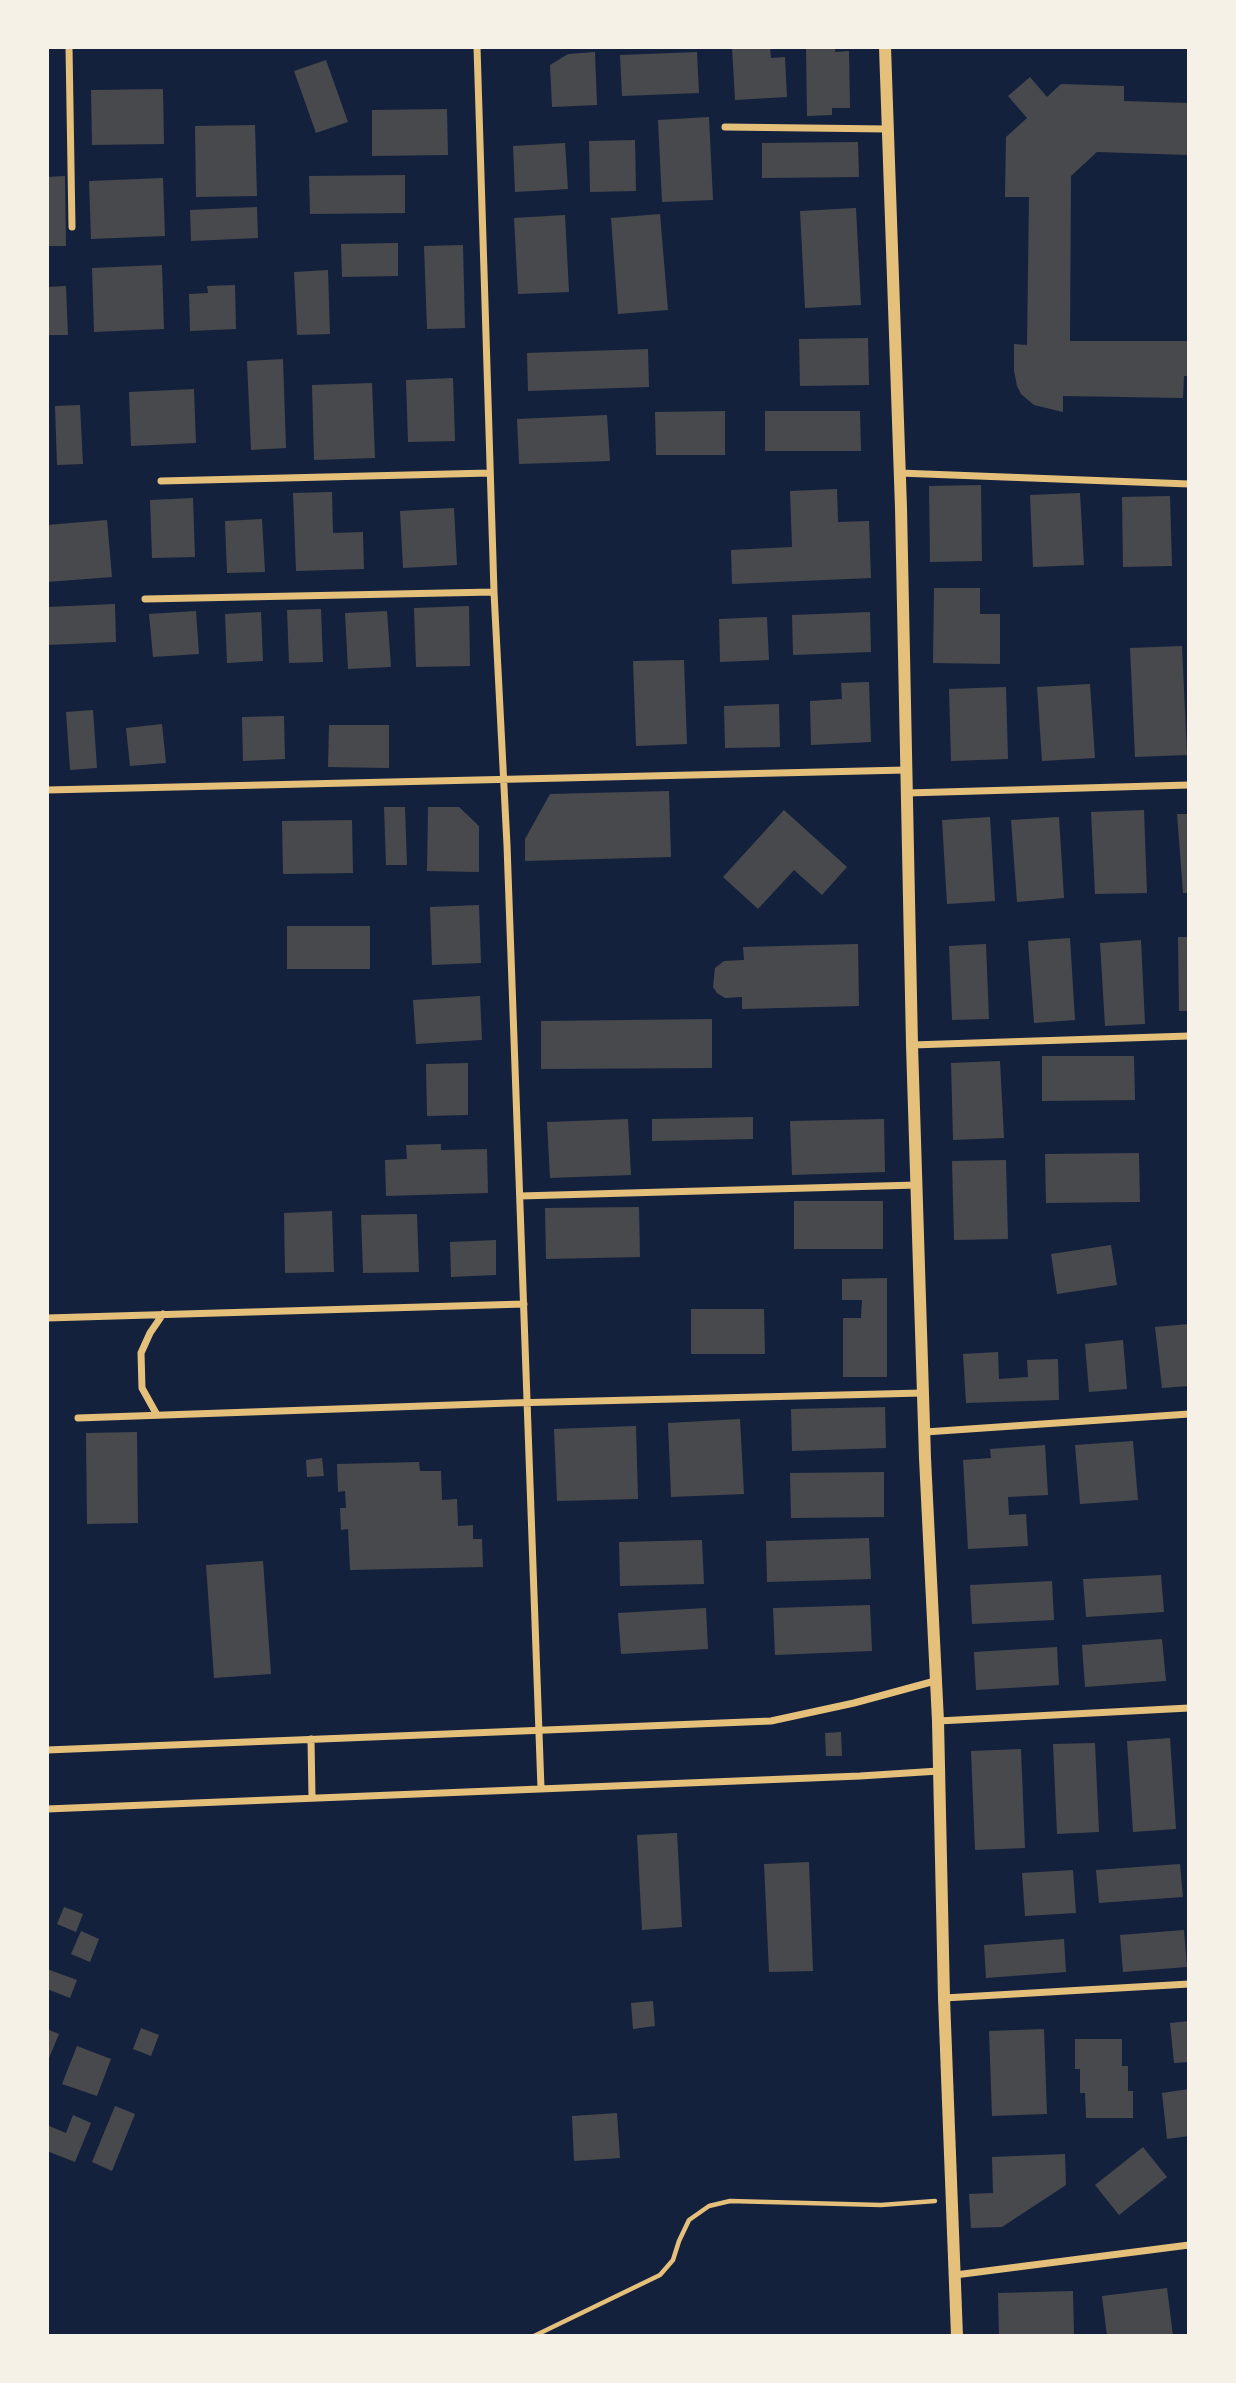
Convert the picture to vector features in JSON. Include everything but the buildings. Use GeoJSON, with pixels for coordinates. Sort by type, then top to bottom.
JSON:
{"type":"FeatureCollection","features":[{"type":"Feature","properties":{"kind":"street"},"geometry":{"type":"LineString","coordinates":[[69,47],[72,227]]}},
{"type":"Feature","properties":{"kind":"street"},"geometry":{"type":"LineString","coordinates":[[477,47],[494,592],[507,836],[541,1788]]}},
{"type":"Feature","properties":{"kind":"street"},"geometry":{"type":"LineString","coordinates":[[885,47],[899,473],[912,1045],[938,1721],[944,1998],[957,2336]]}},
{"type":"Feature","properties":{"kind":"street"},"geometry":{"type":"LineString","coordinates":[[725,127],[888,129]]}},
{"type":"Feature","properties":{"kind":"street"},"geometry":{"type":"LineString","coordinates":[[161,481],[491,473]]}},
{"type":"Feature","properties":{"kind":"street"},"geometry":{"type":"LineString","coordinates":[[899,473],[1189,484]]}},
{"type":"Feature","properties":{"kind":"street"},"geometry":{"type":"LineString","coordinates":[[145,599],[494,592]]}},
{"type":"Feature","properties":{"kind":"street"},"geometry":{"type":"LineString","coordinates":[[47,790],[906,770]]}},
{"type":"Feature","properties":{"kind":"street"},"geometry":{"type":"LineString","coordinates":[[907,793],[1189,785]]}},
{"type":"Feature","properties":{"kind":"street"},"geometry":{"type":"LineString","coordinates":[[912,1045],[1189,1035]]}},
{"type":"Feature","properties":{"kind":"street"},"geometry":{"type":"LineString","coordinates":[[520,1196],[917,1185]]}},
{"type":"Feature","properties":{"kind":"street"},"geometry":{"type":"LineString","coordinates":[[47,1318],[524,1304]]}},
{"type":"Feature","properties":{"kind":"street"},"geometry":{"type":"LineString","coordinates":[[156,1415],[142,1388],[141,1353],[163,1314]]}},
{"type":"Feature","properties":{"kind":"street"},"geometry":{"type":"LineString","coordinates":[[78,1418],[924,1393]]}},
{"type":"Feature","properties":{"kind":"street"},"geometry":{"type":"LineString","coordinates":[[925,1432],[1189,1414]]}},
{"type":"Feature","properties":{"kind":"street"},"geometry":{"type":"LineString","coordinates":[[47,1750],[771,1721],[854,1703],[935,1681]]}},
{"type":"Feature","properties":{"kind":"street"},"geometry":{"type":"LineString","coordinates":[[938,1721],[1189,1708]]}},
{"type":"Feature","properties":{"kind":"street"},"geometry":{"type":"LineString","coordinates":[[311,1739],[312,1797]]}},
{"type":"Feature","properties":{"kind":"street"},"geometry":{"type":"LineString","coordinates":[[47,1809],[939,1771]]}},
{"type":"Feature","properties":{"kind":"street"},"geometry":{"type":"LineString","coordinates":[[944,1998],[1189,1984]]}},
{"type":"Feature","properties":{"kind":"street"},"geometry":{"type":"LineString","coordinates":[[955,2275],[1189,2245]]}},
{"type":"Feature","properties":{"kind":"path"},"geometry":{"type":"LineString","coordinates":[[534,2336],[660,2275],[673,2260],[689,2220],[709,2206],[730,2201],[881,2205],[953,2200]]}}]}
